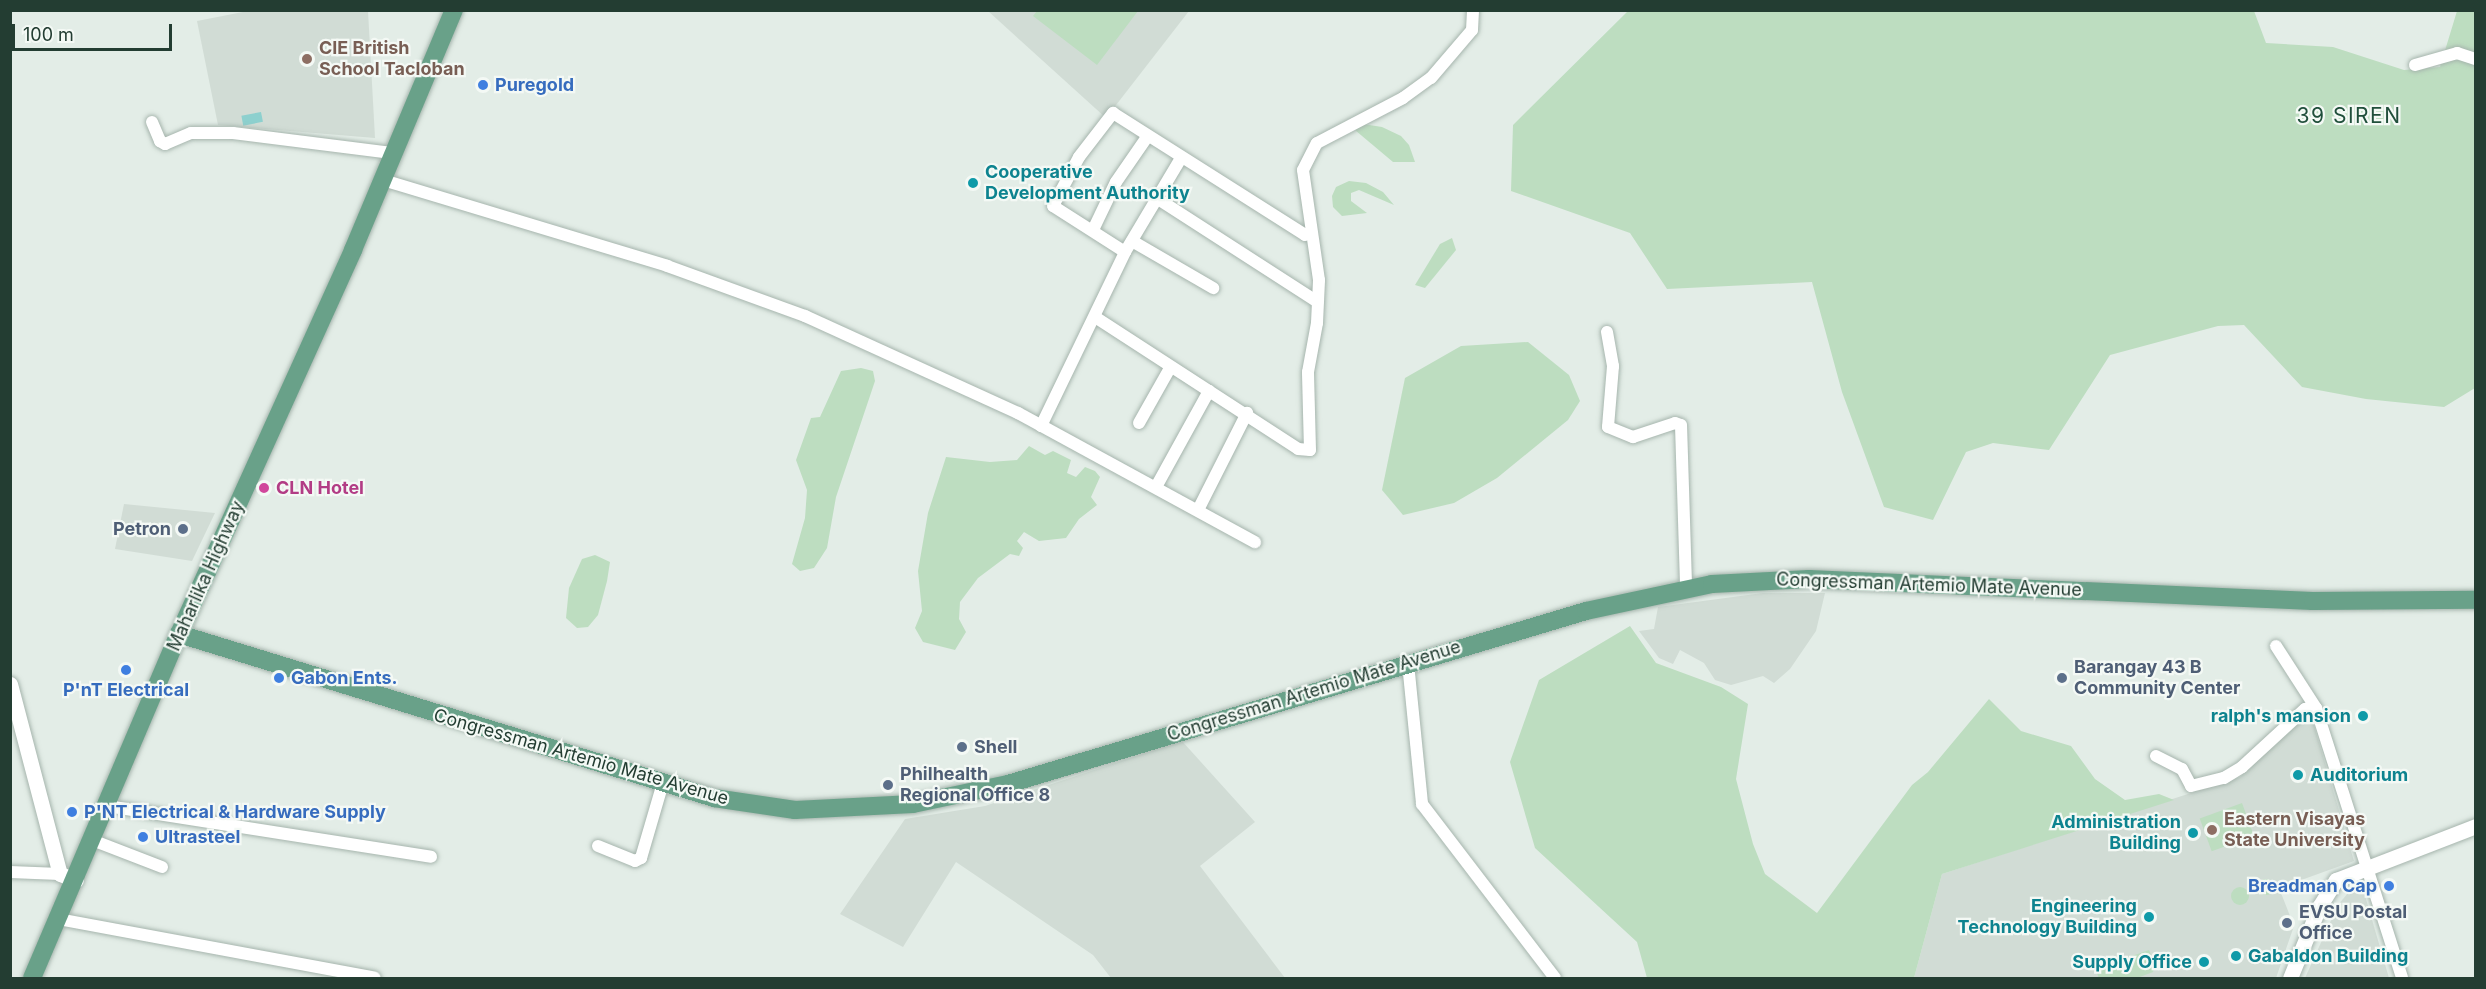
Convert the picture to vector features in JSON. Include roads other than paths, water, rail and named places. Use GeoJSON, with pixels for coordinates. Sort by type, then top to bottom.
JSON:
{"type":"FeatureCollection","features":[{"type":"Feature","properties":{"kind":"main road","name":"Maharlika Highway"},"geometry":{"type":"LineString","coordinates":[[32,978],[58,920],[68,877],[92,840],[179,634],[383,180],[392,153],[454,10]]}},
{"type":"Feature","properties":{"kind":"main road","name":"Congressman Artemio Mate Avenue"},"geometry":{"type":"LineString","coordinates":[[179,634],[714,798],[787,810],[934,802],[1008,784],[1595,608],[1686,588],[1809,579],[2313,601],[2475,600]]}},
{"type":"Feature","properties":{"kind":"street"},"geometry":{"type":"LineString","coordinates":[[1095,317],[1170,368],[1247,413],[1298,448],[1310,450],[1308,372],[1318,302],[1303,170],[1313,148],[1403,98],[1431,78],[1472,30],[1473,10]]}},
{"type":"Feature","properties":{"kind":"street"},"geometry":{"type":"LineString","coordinates":[[2415,65],[2457,53],[2475,60]]}},
{"type":"Feature","properties":{"kind":"street"},"geometry":{"type":"LineString","coordinates":[[1213,288],[1093,230],[1053,206],[1079,157],[1113,113],[1181,159],[1305,235],[1311,232]]}},
{"type":"Feature","properties":{"kind":"street"},"geometry":{"type":"LineString","coordinates":[[152,122],[160,141],[165,144],[191,133],[233,133],[392,153]]}},
{"type":"Feature","properties":{"kind":"street"},"geometry":{"type":"LineString","coordinates":[[1093,230],[1116,182],[1147,137]]}},
{"type":"Feature","properties":{"kind":"street"},"geometry":{"type":"LineString","coordinates":[[1041,426],[1129,247],[1181,159]]}},
{"type":"Feature","properties":{"kind":"street"},"geometry":{"type":"LineString","coordinates":[[383,180],[559,231],[762,300],[893,354],[1041,426],[1256,542]]}},
{"type":"Feature","properties":{"kind":"street"},"geometry":{"type":"LineString","coordinates":[[1158,199],[1318,302]]}},
{"type":"Feature","properties":{"kind":"street"},"geometry":{"type":"LineString","coordinates":[[1607,332],[1613,366],[1608,427],[1633,437],[1676,423],[1682,425],[1686,588]]}},
{"type":"Feature","properties":{"kind":"street"},"geometry":{"type":"LineString","coordinates":[[1139,423],[1170,368]]}},
{"type":"Feature","properties":{"kind":"street"},"geometry":{"type":"LineString","coordinates":[[1156,487],[1209,391]]}},
{"type":"Feature","properties":{"kind":"street"},"geometry":{"type":"LineString","coordinates":[[1198,510],[1247,413]]}},
{"type":"Feature","properties":{"kind":"street"},"geometry":{"type":"LineString","coordinates":[[2277,646],[2316,708],[2402,978]]}},
{"type":"Feature","properties":{"kind":"street"},"geometry":{"type":"LineString","coordinates":[[1408,663],[1422,804],[1555,978]]}},
{"type":"Feature","properties":{"kind":"street"},"geometry":{"type":"LineString","coordinates":[[10,684],[68,877],[10,872]]}},
{"type":"Feature","properties":{"kind":"street"},"geometry":{"type":"LineString","coordinates":[[2156,756],[2182,769],[2193,787],[2224,778],[2242,767],[2305,709],[2316,708]]}},
{"type":"Feature","properties":{"kind":"street"},"geometry":{"type":"LineString","coordinates":[[598,846],[634,861],[641,858],[663,783]]}},
{"type":"Feature","properties":{"kind":"street"},"geometry":{"type":"LineString","coordinates":[[107,806],[431,857]]}},
{"type":"Feature","properties":{"kind":"street"},"geometry":{"type":"LineString","coordinates":[[2290,978],[2332,885],[2344,874],[2475,826]]}},
{"type":"Feature","properties":{"kind":"street"},"geometry":{"type":"LineString","coordinates":[[92,840],[162,867]]}},
{"type":"Feature","properties":{"kind":"street"},"geometry":{"type":"LineString","coordinates":[[58,920],[375,978]]}},
{"type":"Feature","properties":{"kind":"water"},"geometry":{"type":"Polygon","coordinates":[[[261,112],[263,122],[243,126],[241,116],[261,112]]]}},
{"type":"Feature","properties":{"kind":"place","name":"CIE British School Tacloban"},"geometry":{"type":"Point","coordinates":[307,59]}},
{"type":"Feature","properties":{"kind":"place","name":"Puregold"},"geometry":{"type":"Point","coordinates":[483,85]}},
{"type":"Feature","properties":{"kind":"place","name":"Cooperative Development Authority"},"geometry":{"type":"Point","coordinates":[973,183]}},
{"type":"Feature","properties":{"kind":"place","name":"CLN Hotel"},"geometry":{"type":"Point","coordinates":[264,488]}},
{"type":"Feature","properties":{"kind":"place","name":"Petron"},"geometry":{"type":"Point","coordinates":[183,529]}},
{"type":"Feature","properties":{"kind":"place","name":"P'nT Electrical"},"geometry":{"type":"Point","coordinates":[126,670]}},
{"type":"Feature","properties":{"kind":"place","name":"Gabon Ents."},"geometry":{"type":"Point","coordinates":[279,678]}},
{"type":"Feature","properties":{"kind":"place","name":"Barangay 43 B Community Center"},"geometry":{"type":"Point","coordinates":[2062,678]}},
{"type":"Feature","properties":{"kind":"place","name":"ralph's mansion"},"geometry":{"type":"Point","coordinates":[2363,716]}},
{"type":"Feature","properties":{"kind":"place","name":"Shell"},"geometry":{"type":"Point","coordinates":[962,747]}},
{"type":"Feature","properties":{"kind":"place","name":"Auditorium"},"geometry":{"type":"Point","coordinates":[2298,775]}},
{"type":"Feature","properties":{"kind":"place","name":"Philhealth Regional Office 8"},"geometry":{"type":"Point","coordinates":[888,785]}},
{"type":"Feature","properties":{"kind":"place","name":"P'NT Electrical & Hardware Supply"},"geometry":{"type":"Point","coordinates":[72,812]}},
{"type":"Feature","properties":{"kind":"place","name":"Eastern Visayas State University"},"geometry":{"type":"Point","coordinates":[2212,830]}},
{"type":"Feature","properties":{"kind":"place","name":"Administration Building"},"geometry":{"type":"Point","coordinates":[2193,833]}},
{"type":"Feature","properties":{"kind":"place","name":"Ultrasteel"},"geometry":{"type":"Point","coordinates":[143,837]}},
{"type":"Feature","properties":{"kind":"place","name":"Breadman Cap"},"geometry":{"type":"Point","coordinates":[2389,886]}},
{"type":"Feature","properties":{"kind":"place","name":"Engineering Technology Building"},"geometry":{"type":"Point","coordinates":[2149,917]}},
{"type":"Feature","properties":{"kind":"place","name":"EVSU Postal Office"},"geometry":{"type":"Point","coordinates":[2287,923]}},
{"type":"Feature","properties":{"kind":"place","name":"Gabaldon Building"},"geometry":{"type":"Point","coordinates":[2236,956]}},
{"type":"Feature","properties":{"kind":"place","name":"Supply Office"},"geometry":{"type":"Point","coordinates":[2204,962]}},
{"type":"Feature","properties":{"kind":"district","name":"39 SIREN"},"geometry":{"type":"Point","coordinates":[2349,116]}}]}
